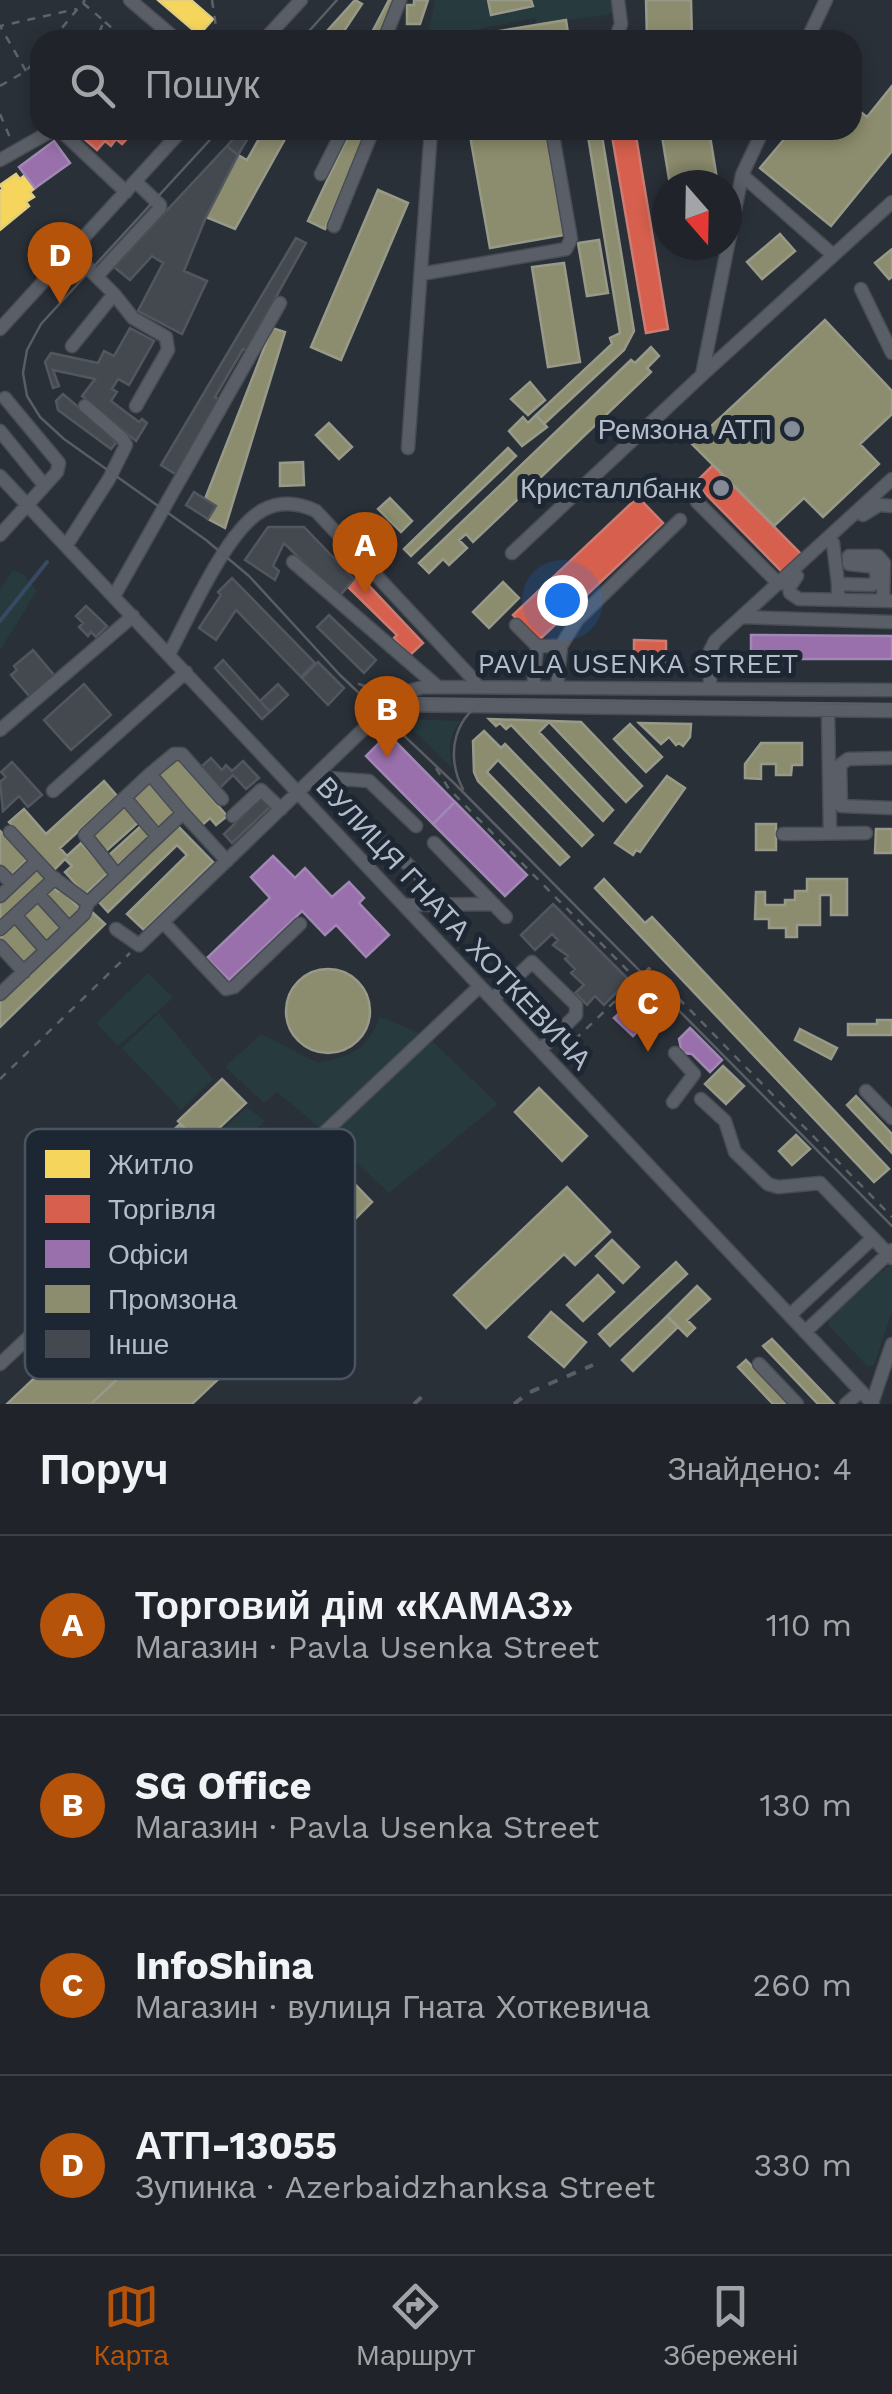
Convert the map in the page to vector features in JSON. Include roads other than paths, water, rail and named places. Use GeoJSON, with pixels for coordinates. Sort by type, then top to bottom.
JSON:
{"type":"FeatureCollection","features":[{"type":"Feature","properties":{"kind":"street"},"geometry":{"type":"LineString","coordinates":[[130,0],[165,30]]}},
{"type":"Feature","properties":{"kind":"street"},"geometry":{"type":"LineString","coordinates":[[273,30],[301,0]]}},
{"type":"Feature","properties":{"kind":"street"},"geometry":{"type":"LineString","coordinates":[[388,30],[400,0]]}},
{"type":"Feature","properties":{"kind":"street"},"geometry":{"type":"LineString","coordinates":[[618,0],[619,30]]}},
{"type":"Feature","properties":{"kind":"street"},"geometry":{"type":"LineString","coordinates":[[812,30],[826,0]]}},
{"type":"Feature","properties":{"kind":"street"},"geometry":{"type":"LineString","coordinates":[[0,160],[36,140]]}},
{"type":"Feature","properties":{"kind":"street"},"geometry":{"type":"LineString","coordinates":[[72,140],[160,205],[97,276]]}},
{"type":"Feature","properties":{"kind":"street"},"geometry":{"type":"LineString","coordinates":[[1,327],[173,140]]}},
{"type":"Feature","properties":{"kind":"street"},"geometry":{"type":"LineString","coordinates":[[320,174],[338,140]]}},
{"type":"Feature","properties":{"kind":"street"},"geometry":{"type":"LineString","coordinates":[[334,226],[369,140]]}},
{"type":"Feature","properties":{"kind":"street"},"geometry":{"type":"LineString","coordinates":[[408,448],[430,140]]}},
{"type":"Feature","properties":{"kind":"street"},"geometry":{"type":"LineString","coordinates":[[420,274],[566,248],[570,239],[554,140]]}},
{"type":"Feature","properties":{"kind":"street"},"geometry":{"type":"LineString","coordinates":[[759,140],[742,175],[834,255]]}},
{"type":"Feature","properties":{"kind":"street"},"geometry":{"type":"LineString","coordinates":[[512,552],[892,202]]}},
{"type":"Feature","properties":{"kind":"street"},"geometry":{"type":"LineString","coordinates":[[71,251],[134,318],[166,337],[170,345],[136,406]]}},
{"type":"Feature","properties":{"kind":"street"},"geometry":{"type":"LineString","coordinates":[[702,375],[725,260]]}},
{"type":"Feature","properties":{"kind":"street"},"geometry":{"type":"LineString","coordinates":[[861,289],[892,353]]}},
{"type":"Feature","properties":{"kind":"street"},"geometry":{"type":"LineString","coordinates":[[72,346],[114,294]]}},
{"type":"Feature","properties":{"kind":"street"},"geometry":{"type":"LineString","coordinates":[[114,596],[280,303]]}},
{"type":"Feature","properties":{"kind":"street"},"geometry":{"type":"LineString","coordinates":[[0,535],[57,472],[57,460],[5,398]]}},
{"type":"Feature","properties":{"kind":"street"},"geometry":{"type":"LineString","coordinates":[[66,546],[126,445],[84,406]]}},
{"type":"Feature","properties":{"kind":"street"},"geometry":{"type":"LineString","coordinates":[[0,431],[44,485]]}},
{"type":"Feature","properties":{"kind":"street","name":"ВУЛИЦЯ ГНАТА ХОТКЕВИЧА"},"geometry":{"type":"LineString","coordinates":[[0,476],[873,1404]]}},
{"type":"Feature","properties":{"kind":"street"},"geometry":{"type":"LineString","coordinates":[[710,688],[710,651],[715,642],[892,479]]}},
{"type":"Feature","properties":{"kind":"street"},"geometry":{"type":"LineString","coordinates":[[697,502],[779,584]]}},
{"type":"Feature","properties":{"kind":"street"},"geometry":{"type":"LineString","coordinates":[[169,654],[226,549],[243,526],[272,506],[303,505],[316,511],[478,687]]}},
{"type":"Feature","properties":{"kind":"street"},"geometry":{"type":"LineString","coordinates":[[838,584],[876,584],[876,567],[852,564],[848,558],[878,556],[884,563],[888,601],[799,599],[789,588],[790,582],[871,508],[892,506]]}},
{"type":"Feature","properties":{"kind":"street"},"geometry":{"type":"LineString","coordinates":[[557,688],[561,646],[577,620],[680,520]]}},
{"type":"Feature","properties":{"kind":"street"},"geometry":{"type":"LineString","coordinates":[[833,542],[838,600]]}},
{"type":"Feature","properties":{"kind":"street"},"geometry":{"type":"LineString","coordinates":[[293,562],[438,687]]}},
{"type":"Feature","properties":{"kind":"street"},"geometry":{"type":"LineString","coordinates":[[0,730],[133,616]]}},
{"type":"Feature","properties":{"kind":"street"},"geometry":{"type":"LineString","coordinates":[[743,618],[892,622]]}},
{"type":"Feature","properties":{"kind":"street"},"geometry":{"type":"LineString","coordinates":[[516,625],[537,646],[561,646]]}},
{"type":"Feature","properties":{"kind":"street"},"geometry":{"type":"LineString","coordinates":[[533,688],[537,646]]}},
{"type":"Feature","properties":{"kind":"street"},"geometry":{"type":"LineString","coordinates":[[53,791],[186,672]]}},
{"type":"Feature","properties":{"kind":"street","name":"PAVLA USENKA STREET"},"geometry":{"type":"LineString","coordinates":[[116,929],[139,945],[408,690],[892,690]]}},
{"type":"Feature","properties":{"kind":"street","name":"PAVLA USENKA STREET"},"geometry":{"type":"LineString","coordinates":[[390,705],[892,711]]}},
{"type":"Feature","properties":{"kind":"street"},"geometry":{"type":"LineString","coordinates":[[828,710],[830,834]]}},
{"type":"Feature","properties":{"kind":"street"},"geometry":{"type":"LineString","coordinates":[[117,876],[84,835],[174,754],[179,753],[222,798]]}},
{"type":"Feature","properties":{"kind":"street"},"geometry":{"type":"LineString","coordinates":[[892,758],[848,758],[840,766],[841,806],[892,808]]}},
{"type":"Feature","properties":{"kind":"street"},"geometry":{"type":"LineString","coordinates":[[150,774],[227,860]]}},
{"type":"Feature","properties":{"kind":"street"},"geometry":{"type":"LineString","coordinates":[[315,777],[368,781],[416,826]]}},
{"type":"Feature","properties":{"kind":"street"},"geometry":{"type":"LineString","coordinates":[[315,777],[418,875]]}},
{"type":"Feature","properties":{"kind":"street"},"geometry":{"type":"LineString","coordinates":[[233,816],[262,790],[281,809]]}},
{"type":"Feature","properties":{"kind":"street"},"geometry":{"type":"LineString","coordinates":[[125,798],[158,837]]}},
{"type":"Feature","properties":{"kind":"street"},"geometry":{"type":"LineString","coordinates":[[0,993],[184,813]]}},
{"type":"Feature","properties":{"kind":"street"},"geometry":{"type":"LineString","coordinates":[[10,832],[55,878],[88,903]]}},
{"type":"Feature","properties":{"kind":"street"},"geometry":{"type":"LineString","coordinates":[[783,834],[866,833]]}},
{"type":"Feature","properties":{"kind":"street"},"geometry":{"type":"LineString","coordinates":[[434,843],[506,917]]}},
{"type":"Feature","properties":{"kind":"street"},"geometry":{"type":"LineString","coordinates":[[0,896],[37,860]]}},
{"type":"Feature","properties":{"kind":"street"},"geometry":{"type":"LineString","coordinates":[[0,872],[12,884]]}},
{"type":"Feature","properties":{"kind":"street"},"geometry":{"type":"LineString","coordinates":[[0,929],[55,878]]}},
{"type":"Feature","properties":{"kind":"street"},"geometry":{"type":"LineString","coordinates":[[38,894],[70,928]]}},
{"type":"Feature","properties":{"kind":"street"},"geometry":{"type":"LineString","coordinates":[[404,905],[493,904]]}},
{"type":"Feature","properties":{"kind":"street"},"geometry":{"type":"LineString","coordinates":[[15,916],[46,950]]}},
{"type":"Feature","properties":{"kind":"street"},"geometry":{"type":"LineString","coordinates":[[163,922],[226,989],[234,987],[300,924]]}},
{"type":"Feature","properties":{"kind":"street"},"geometry":{"type":"LineString","coordinates":[[0,946],[24,972]]}},
{"type":"Feature","properties":{"kind":"street"},"geometry":{"type":"LineString","coordinates":[[492,999],[532,962],[576,1005],[576,1015],[540,1050]]}},
{"type":"Feature","properties":{"kind":"street"},"geometry":{"type":"LineString","coordinates":[[328,1129],[480,986]]}},
{"type":"Feature","properties":{"kind":"street"},"geometry":{"type":"LineString","coordinates":[[673,1102],[694,1074],[675,1053]]}},
{"type":"Feature","properties":{"kind":"street"},"geometry":{"type":"LineString","coordinates":[[866,1091],[892,1118]]}},
{"type":"Feature","properties":{"kind":"street"},"geometry":{"type":"LineString","coordinates":[[701,1099],[726,1122],[735,1152],[768,1184],[820,1184],[891,1254],[805,1332]]}},
{"type":"Feature","properties":{"kind":"street"},"geometry":{"type":"LineString","coordinates":[[790,1315],[873,1238]]}},
{"type":"Feature","properties":{"kind":"street"},"geometry":{"type":"LineString","coordinates":[[0,1364],[25,1341]]}},
{"type":"Feature","properties":{"kind":"street"},"geometry":{"type":"LineString","coordinates":[[873,1404],[892,1344]]}},
{"type":"Feature","properties":{"kind":"street"},"geometry":{"type":"LineString","coordinates":[[759,1364],[796,1404]]}},
{"type":"Feature","properties":{"kind":"street"},"geometry":{"type":"LineString","coordinates":[[846,1404],[861,1391]]}},
{"type":"Feature","properties":{"kind":"waterway"},"geometry":{"type":"LineString","coordinates":[[0,621],[47,562]]}},
{"type":"Feature","properties":{"kind":"tram line"},"geometry":{"type":"LineString","coordinates":[[310,30],[337,0]]}},
{"type":"Feature","properties":{"kind":"tram line"},"geometry":{"type":"LineString","coordinates":[[210,140],[41,324],[27,350],[23,373],[27,396],[40,417],[249,576],[340,675],[455,784],[892,1226]]}},
{"type":"Feature","properties":{"kind":"tram line"},"geometry":{"type":"LineString","coordinates":[[359,684],[396,698],[892,704]]}},
{"type":"Feature","properties":{"kind":"tram line"},"geometry":{"type":"LineString","coordinates":[[463,789],[454,763],[456,736],[469,714],[493,699]]}},
{"type":"Feature","properties":{"kind":"railway"},"geometry":{"type":"LineString","coordinates":[[514,1404],[528,1393],[593,1365]]}},
{"type":"Feature","properties":{"kind":"railway"},"geometry":{"type":"LineString","coordinates":[[414,1404],[424,1395]]}},
{"type":"Feature","properties":{"kind":"place","name":"АТП-13055"},"geometry":{"type":"Point","coordinates":[60,304]}},
{"type":"Feature","properties":{"kind":"place","name":"Ремзона АТП"},"geometry":{"type":"Point","coordinates":[792,429]}},
{"type":"Feature","properties":{"kind":"place","name":"Кристаллбанк"},"geometry":{"type":"Point","coordinates":[721,488]}},
{"type":"Feature","properties":{"kind":"place","name":"Торговий дім «КАМАЗ»"},"geometry":{"type":"Point","coordinates":[365,594]}},
{"type":"Feature","properties":{"kind":"place","name":"SG Office"},"geometry":{"type":"Point","coordinates":[387,758]}},
{"type":"Feature","properties":{"kind":"place","name":"InfoShina"},"geometry":{"type":"Point","coordinates":[648,1052]}}]}
